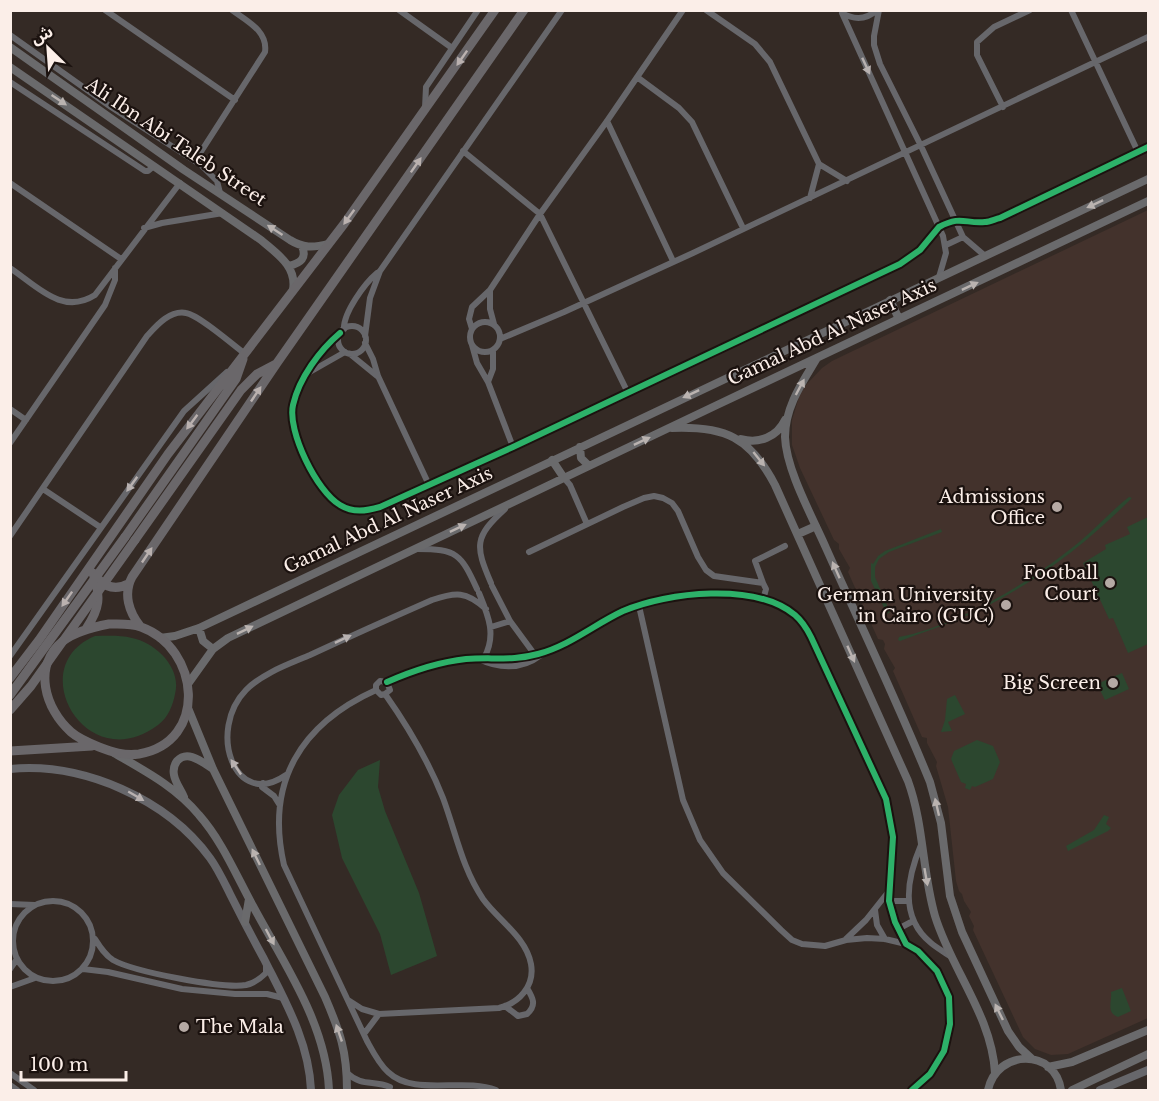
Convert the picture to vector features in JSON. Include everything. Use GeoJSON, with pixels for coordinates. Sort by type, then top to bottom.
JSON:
{"type":"FeatureCollection","features":[{"type":"Feature","properties":{"kind":"main road"},"geometry":{"type":"LineString","coordinates":[[11,678],[168,454],[328,244],[495,10]]}},
{"type":"Feature","properties":{"kind":"main road"},"geometry":{"type":"LineString","coordinates":[[92,563],[95,573],[103,584],[116,588],[128,584],[277,363],[524,10]]}},
{"type":"Feature","properties":{"kind":"main road","name":"Ali Ibn Abi Taleb Street"},"geometry":{"type":"LineString","coordinates":[[10,47],[148,145],[302,246]]}},
{"type":"Feature","properties":{"kind":"main road","name":"Ali Ibn Abi Taleb Street"},"geometry":{"type":"LineString","coordinates":[[10,67],[261,240],[289,266]]}},
{"type":"Feature","properties":{"kind":"main road"},"geometry":{"type":"LineString","coordinates":[[106,115],[111,107]]}},
{"type":"Feature","properties":{"kind":"main road"},"geometry":{"type":"LineString","coordinates":[[148,145],[155,135]]}},
{"type":"Feature","properties":{"kind":"main road","name":"Gamal Abd Al Naser Axis"},"geometry":{"type":"LineString","coordinates":[[160,638],[199,628],[1149,179]]}},
{"type":"Feature","properties":{"kind":"main road","name":"Gamal Abd Al Naser Axis"},"geometry":{"type":"LineString","coordinates":[[188,684],[213,649],[228,639],[412,549],[1149,201]]}},
{"type":"Feature","properties":{"kind":"main road"},"geometry":{"type":"LineString","coordinates":[[294,290],[289,266],[303,260],[302,246],[328,244]]}},
{"type":"Feature","properties":{"kind":"main road"},"geometry":{"type":"LineString","coordinates":[[890,300],[899,319]]}},
{"type":"Feature","properties":{"kind":"main road"},"geometry":{"type":"LineString","coordinates":[[10,694],[236,379],[241,357]]}},
{"type":"Feature","properties":{"kind":"main road"},"geometry":{"type":"LineString","coordinates":[[669,428],[716,430],[745,441],[766,438],[783,425],[795,396],[817,357]]}},
{"type":"Feature","properties":{"kind":"main road"},"geometry":{"type":"LineString","coordinates":[[10,710],[31,686],[241,390],[257,374],[277,363]]}},
{"type":"Feature","properties":{"kind":"main road"},"geometry":{"type":"LineString","coordinates":[[788,416],[785,438],[788,455],[816,526],[930,782],[941,824],[950,896],[962,932],[1008,1031],[1018,1047],[1032,1059],[1048,1067],[1056,1075],[1061,1090]]}},
{"type":"Feature","properties":{"kind":"main road"},"geometry":{"type":"LineString","coordinates":[[735,437],[751,449],[776,485],[908,781],[917,814],[927,884],[936,918],[990,1041],[995,1073],[988,1090]]}},
{"type":"Feature","properties":{"kind":"main road"},"geometry":{"type":"LineString","coordinates":[[580,447],[581,458],[589,466]]}},
{"type":"Feature","properties":{"kind":"main road"},"geometry":{"type":"LineString","coordinates":[[552,460],[564,478]]}},
{"type":"Feature","properties":{"kind":"main road"},"geometry":{"type":"LineString","coordinates":[[798,534],[816,526]]}},
{"type":"Feature","properties":{"kind":"main road"},"geometry":{"type":"LineString","coordinates":[[86,629],[94,616],[99,600],[92,563]]}},
{"type":"Feature","properties":{"kind":"main road"},"geometry":{"type":"LineString","coordinates":[[128,584],[130,609],[140,626]]}},
{"type":"Feature","properties":{"kind":"main road"},"geometry":{"type":"LineString","coordinates":[[11,678],[32,672],[47,662],[60,643],[86,629],[109,624],[140,626],[170,647],[180,662],[188,684],[188,708],[213,769],[325,997],[345,1048],[347,1090]]}},
{"type":"Feature","properties":{"kind":"main road"},"geometry":{"type":"LineString","coordinates":[[199,628],[203,641],[213,649]]}},
{"type":"Feature","properties":{"kind":"main road"},"geometry":{"type":"LineString","coordinates":[[47,662],[44,684],[47,696],[55,712],[71,731],[95,746],[114,753],[169,786],[212,830],[316,1028],[324,1051],[329,1090]]}},
{"type":"Feature","properties":{"kind":"main road"},"geometry":{"type":"LineString","coordinates":[[114,753],[138,754],[161,745],[178,730],[188,708]]}},
{"type":"Feature","properties":{"kind":"main road"},"geometry":{"type":"LineString","coordinates":[[10,751],[95,746]]}},
{"type":"Feature","properties":{"kind":"main road"},"geometry":{"type":"LineString","coordinates":[[185,800],[174,777],[176,762],[185,756],[190,756],[213,769]]}},
{"type":"Feature","properties":{"kind":"main road"},"geometry":{"type":"LineString","coordinates":[[245,922],[249,898]]}},
{"type":"Feature","properties":{"kind":"main road"},"geometry":{"type":"LineString","coordinates":[[1048,1067],[1072,1062],[1149,1030]]}},
{"type":"Feature","properties":{"kind":"main road"},"geometry":{"type":"LineString","coordinates":[[1075,1090],[1149,1054]]}},
{"type":"Feature","properties":{"kind":"main road"},"geometry":{"type":"LineString","coordinates":[[995,1073],[1012,1061],[1032,1059]]}},
{"type":"Feature","properties":{"kind":"street"},"geometry":{"type":"LineString","coordinates":[[105,10],[235,100]]}},
{"type":"Feature","properties":{"kind":"street"},"geometry":{"type":"LineString","coordinates":[[195,161],[263,57],[266,47],[260,32],[232,10]]}},
{"type":"Feature","properties":{"kind":"street"},"geometry":{"type":"LineString","coordinates":[[399,10],[452,48]]}},
{"type":"Feature","properties":{"kind":"street"},"geometry":{"type":"LineString","coordinates":[[425,111],[426,87],[478,10]]}},
{"type":"Feature","properties":{"kind":"street"},"geometry":{"type":"LineString","coordinates":[[378,376],[339,344],[348,312],[368,282],[380,271],[562,10]]}},
{"type":"Feature","properties":{"kind":"street"},"geometry":{"type":"LineString","coordinates":[[472,329],[469,319],[472,307],[490,290],[682,10]]}},
{"type":"Feature","properties":{"kind":"street"},"geometry":{"type":"LineString","coordinates":[[706,10],[755,44],[770,62],[819,164],[847,181]]}},
{"type":"Feature","properties":{"kind":"street"},"geometry":{"type":"LineString","coordinates":[[841,12],[858,19],[866,18],[878,10]]}},
{"type":"Feature","properties":{"kind":"street"},"geometry":{"type":"LineString","coordinates":[[878,10],[874,36],[877,54],[963,237],[984,255]]}},
{"type":"Feature","properties":{"kind":"street"},"geometry":{"type":"LineString","coordinates":[[1003,107],[977,55],[977,42],[994,27],[1030,10]]}},
{"type":"Feature","properties":{"kind":"street"},"geometry":{"type":"LineString","coordinates":[[1071,10],[1138,152]]}},
{"type":"Feature","properties":{"kind":"street"},"geometry":{"type":"LineString","coordinates":[[841,12],[907,152],[946,245],[944,265],[939,277]]}},
{"type":"Feature","properties":{"kind":"street"},"geometry":{"type":"LineString","coordinates":[[10,35],[111,107],[195,161],[213,176],[220,194]]}},
{"type":"Feature","properties":{"kind":"street"},"geometry":{"type":"LineString","coordinates":[[489,382],[493,369],[494,350],[500,339],[585,303],[1149,37]]}},
{"type":"Feature","properties":{"kind":"street"},"geometry":{"type":"LineString","coordinates":[[637,77],[679,108],[692,122],[743,228]]}},
{"type":"Feature","properties":{"kind":"street"},"geometry":{"type":"LineString","coordinates":[[10,82],[145,171],[154,166]]}},
{"type":"Feature","properties":{"kind":"street"},"geometry":{"type":"LineString","coordinates":[[607,121],[673,261]]}},
{"type":"Feature","properties":{"kind":"street"},"geometry":{"type":"LineString","coordinates":[[429,485],[378,376],[363,332],[354,326],[342,331],[325,346],[297,393],[292,407],[292,423],[306,458],[328,496],[340,505],[353,510],[366,511],[380,507],[429,485],[513,447],[900,264],[915,254],[939,227],[955,220],[990,221],[1149,147]]}},
{"type":"Feature","properties":{"kind":"street"},"geometry":{"type":"LineString","coordinates":[[463,151],[540,214],[628,393]]}},
{"type":"Feature","properties":{"kind":"street"},"geometry":{"type":"LineString","coordinates":[[810,198],[819,164]]}},
{"type":"Feature","properties":{"kind":"street"},"geometry":{"type":"LineString","coordinates":[[10,183],[121,260]]}},
{"type":"Feature","properties":{"kind":"street"},"geometry":{"type":"LineString","coordinates":[[10,268],[63,303],[82,303],[95,295],[180,183]]}},
{"type":"Feature","properties":{"kind":"street"},"geometry":{"type":"LineString","coordinates":[[144,229],[162,223],[223,213]]}},
{"type":"Feature","properties":{"kind":"street"},"geometry":{"type":"LineString","coordinates":[[946,245],[963,237]]}},
{"type":"Feature","properties":{"kind":"street"},"geometry":{"type":"LineString","coordinates":[[10,443],[105,305],[115,280],[115,267]]}},
{"type":"Feature","properties":{"kind":"street"},"geometry":{"type":"LineString","coordinates":[[308,373],[348,353],[360,351],[365,340],[370,298],[380,271]]}},
{"type":"Feature","properties":{"kind":"street"},"geometry":{"type":"LineString","coordinates":[[490,290],[490,313],[498,328],[500,339]]}},
{"type":"Feature","properties":{"kind":"street"},"geometry":{"type":"LineString","coordinates":[[10,536],[147,336],[166,317],[186,313],[196,317],[241,357],[184,411],[10,656]]}},
{"type":"Feature","properties":{"kind":"street"},"geometry":{"type":"LineString","coordinates":[[494,324],[482,321],[472,329],[470,335],[481,372],[489,382],[513,447]]}},
{"type":"Feature","properties":{"kind":"street"},"geometry":{"type":"LineString","coordinates":[[472,345],[482,352],[494,350]]}},
{"type":"Feature","properties":{"kind":"street"},"geometry":{"type":"LineString","coordinates":[[10,409],[26,420]]}},
{"type":"Feature","properties":{"kind":"street"},"geometry":{"type":"LineString","coordinates":[[564,478],[570,485],[587,524]]}},
{"type":"Feature","properties":{"kind":"street"},"geometry":{"type":"LineString","coordinates":[[43,489],[100,527]]}},
{"type":"Feature","properties":{"kind":"street"},"geometry":{"type":"LineString","coordinates":[[529,552],[644,498],[654,496],[663,498],[678,511],[706,570],[714,576],[764,583]]}},
{"type":"Feature","properties":{"kind":"street"},"geometry":{"type":"LineString","coordinates":[[513,502],[492,521],[480,541],[480,556],[491,585],[510,621],[535,655]]}},
{"type":"Feature","properties":{"kind":"street"},"geometry":{"type":"LineString","coordinates":[[763,600],[766,589],[755,561],[785,546]]}},
{"type":"Feature","properties":{"kind":"street"},"geometry":{"type":"LineString","coordinates":[[412,549],[442,550],[453,553],[461,560],[474,582],[491,627],[490,643],[480,658]]}},
{"type":"Feature","properties":{"kind":"street"},"geometry":{"type":"LineString","coordinates":[[474,582],[488,576]]}},
{"type":"Feature","properties":{"kind":"street"},"geometry":{"type":"LineString","coordinates":[[286,774],[275,781],[263,783],[249,780],[237,771],[227,745],[227,726],[231,716],[237,702],[252,685],[272,672],[382,621],[453,593],[468,596],[486,609]]}},
{"type":"Feature","properties":{"kind":"street"},"geometry":{"type":"LineString","coordinates":[[480,658],[498,666],[509,667],[529,662],[608,619],[639,606],[671,597],[704,593],[732,595],[763,600],[795,615],[811,637],[880,786],[891,818],[893,837],[889,901],[898,929],[906,944]]}},
{"type":"Feature","properties":{"kind":"street"},"geometry":{"type":"LineString","coordinates":[[639,606],[682,800],[700,840],[723,873],[792,940],[813,946],[825,946],[846,940],[885,939],[906,944],[918,951],[937,971],[949,997],[950,1024],[944,1051],[930,1074],[912,1090]]}},
{"type":"Feature","properties":{"kind":"street"},"geometry":{"type":"LineString","coordinates":[[491,627],[510,621]]}},
{"type":"Feature","properties":{"kind":"street"},"geometry":{"type":"LineString","coordinates":[[496,1090],[479,1086],[414,1084],[401,1081],[384,1068],[347,1000],[284,864],[279,835],[279,804],[286,774],[302,747],[321,724],[345,705],[376,690],[379,682],[432,666],[480,658],[509,659],[544,652]]}},
{"type":"Feature","properties":{"kind":"street"},"geometry":{"type":"LineString","coordinates":[[385,694],[390,687],[387,681]]}},
{"type":"Feature","properties":{"kind":"street"},"geometry":{"type":"LineString","coordinates":[[347,1000],[362,1009],[379,1014],[505,1006],[518,999],[530,981],[531,964],[525,948],[486,903],[470,878],[444,801],[425,756],[385,694],[376,690]]}},
{"type":"Feature","properties":{"kind":"street"},"geometry":{"type":"LineString","coordinates":[[10,769],[41,768],[82,776],[124,789],[160,811],[210,858],[284,998],[305,1049],[311,1090]]}},
{"type":"Feature","properties":{"kind":"street"},"geometry":{"type":"LineString","coordinates":[[263,783],[262,788],[270,793],[279,804]]}},
{"type":"Feature","properties":{"kind":"street"},"geometry":{"type":"LineString","coordinates":[[921,844],[909,877],[908,901],[913,921],[930,943],[952,958]]}},
{"type":"Feature","properties":{"kind":"street"},"geometry":{"type":"LineString","coordinates":[[846,940],[890,890]]}},
{"type":"Feature","properties":{"kind":"street"},"geometry":{"type":"LineString","coordinates":[[10,904],[36,904],[52,901],[70,904],[85,916],[90,923],[94,937],[112,960],[182,979],[244,985],[256,982],[266,973],[266,963]]}},
{"type":"Feature","properties":{"kind":"street"},"geometry":{"type":"LineString","coordinates":[[889,901],[908,901]]}},
{"type":"Feature","properties":{"kind":"street"},"geometry":{"type":"LineString","coordinates":[[13,935],[21,918],[36,904]]}},
{"type":"Feature","properties":{"kind":"street"},"geometry":{"type":"LineString","coordinates":[[875,909],[877,925],[885,939]]}},
{"type":"Feature","properties":{"kind":"street"},"geometry":{"type":"LineString","coordinates":[[898,929],[913,921]]}},
{"type":"Feature","properties":{"kind":"street"},"geometry":{"type":"LineString","coordinates":[[10,927],[17,959],[28,973],[35,978],[55,982],[75,976],[83,969],[92,954],[94,937]]}},
{"type":"Feature","properties":{"kind":"street"},"geometry":{"type":"LineString","coordinates":[[10,969],[17,959]]}},
{"type":"Feature","properties":{"kind":"street"},"geometry":{"type":"LineString","coordinates":[[108,972],[106,966],[112,960]]}},
{"type":"Feature","properties":{"kind":"street"},"geometry":{"type":"LineString","coordinates":[[83,969],[108,972],[182,989],[218,993],[257,993],[284,998]]}},
{"type":"Feature","properties":{"kind":"street"},"geometry":{"type":"LineString","coordinates":[[10,987],[35,978]]}},
{"type":"Feature","properties":{"kind":"street"},"geometry":{"type":"LineString","coordinates":[[256,982],[257,993]]}},
{"type":"Feature","properties":{"kind":"street"},"geometry":{"type":"LineString","coordinates":[[505,1006],[518,1016],[531,1011],[534,1002],[527,988]]}},
{"type":"Feature","properties":{"kind":"street"},"geometry":{"type":"LineString","coordinates":[[364,1034],[379,1014]]}},
{"type":"Feature","properties":{"kind":"street"},"geometry":{"type":"LineString","coordinates":[[1100,1090],[1149,1070]]}},
{"type":"Feature","properties":{"kind":"street"},"geometry":{"type":"LineString","coordinates":[[10,1073],[34,1090]]}},
{"type":"Feature","properties":{"kind":"street"},"geometry":{"type":"LineString","coordinates":[[347,1073],[360,1082],[380,1083],[389,1089],[401,1081]]}},
{"type":"Feature","properties":{"kind":"street"},"geometry":{"type":"LineString","coordinates":[[10,1085],[17,1090]]}},
{"type":"Feature","properties":{"kind":"shaded area","name":"German University in Cairo (GUC)"},"geometry":{"type":"Polygon","coordinates":[[[1148,210],[1148,1018],[1068,1054],[1051,1055],[1035,1049],[1023,1037],[973,930],[974,926],[969,916],[971,912],[956,881],[948,807],[936,766],[937,762],[927,743],[927,738],[922,737],[893,671],[895,668],[884,649],[885,644],[883,640],[878,639],[848,572],[850,568],[839,549],[839,544],[834,540],[800,468],[792,445],[792,420],[805,386],[832,361],[1148,210]]]}},
{"type":"Feature","properties":{"kind":"green space"},"geometry":{"type":"Polygon","coordinates":[[[1129,497],[1132,498],[1079,546],[1022,586],[971,614],[900,641],[898,640],[899,637],[946,623],[1016,587],[1078,543],[1129,497]]]}},
{"type":"Feature","properties":{"kind":"green space"},"geometry":{"type":"Polygon","coordinates":[[[1148,517],[1148,644],[1128,653],[1113,618],[1109,619],[1083,563],[1106,549],[1105,545],[1130,534],[1127,527],[1148,517]]]}},
{"type":"Feature","properties":{"kind":"green space"},"geometry":{"type":"Polygon","coordinates":[[[941,529],[942,532],[889,552],[879,559],[875,567],[875,577],[890,612],[887,614],[871,581],[871,563],[873,564],[885,551],[941,529]]]}},
{"type":"Feature","properties":{"kind":"green space"},"geometry":{"type":"Polygon","coordinates":[[[95,636],[123,636],[141,641],[158,651],[171,666],[175,675],[175,694],[165,719],[158,725],[132,738],[108,738],[87,728],[72,712],[64,692],[64,670],[74,651],[95,636]]]}},
{"type":"Feature","properties":{"kind":"green space"},"geometry":{"type":"Polygon","coordinates":[[[1122,673],[1129,689],[1105,700],[1097,684],[1122,673]]]}},
{"type":"Feature","properties":{"kind":"green space"},"geometry":{"type":"Polygon","coordinates":[[[955,695],[965,714],[948,722],[952,731],[941,732],[947,699],[955,695]]]}},
{"type":"Feature","properties":{"kind":"green space"},"geometry":{"type":"Polygon","coordinates":[[[977,740],[993,746],[1000,762],[993,779],[975,787],[972,786],[970,790],[965,788],[966,784],[961,782],[951,759],[954,751],[977,740]]]}},
{"type":"Feature","properties":{"kind":"green space"},"geometry":{"type":"Polygon","coordinates":[[[380,760],[378,787],[385,811],[419,893],[437,956],[391,975],[380,934],[342,858],[332,815],[339,795],[358,770],[380,760]]]}},
{"type":"Feature","properties":{"kind":"green space"},"geometry":{"type":"Polygon","coordinates":[[[1104,815],[1109,817],[1106,824],[1111,828],[1108,831],[1068,851],[1066,846],[1094,830],[1104,815]]]}},
{"type":"Feature","properties":{"kind":"green space"},"geometry":{"type":"Polygon","coordinates":[[[1122,988],[1131,1011],[1118,1017],[1111,1010],[1111,992],[1122,988]]]}},
{"type":"Feature","properties":{"kind":"cycle path"},"geometry":{"type":"LineString","coordinates":[[340,333],[318,356],[305,375],[296,395],[292,416],[299,445],[313,475],[322,488],[340,505],[360,511],[380,507],[513,447],[900,264],[920,250],[939,227],[946,223],[953,221],[987,222],[1000,218],[1148,147]]}},
{"type":"Feature","properties":{"kind":"cycle path"},"geometry":{"type":"LineString","coordinates":[[387,682],[445,662],[538,654],[560,646],[623,611],[642,604],[687,595],[735,594],[758,598],[778,605],[795,615],[811,637],[886,799],[893,837],[889,901],[895,922],[906,944],[918,951],[937,971],[949,997],[950,1024],[944,1051],[930,1074],[912,1090]]}},
{"type":"Feature","properties":{"kind":"place","name":"Admissions Office"},"geometry":{"type":"Point","coordinates":[1057,507]}},
{"type":"Feature","properties":{"kind":"place","name":"Football Court"},"geometry":{"type":"Point","coordinates":[1110,583]}},
{"type":"Feature","properties":{"kind":"place","name":"German University in Cairo (GUC)"},"geometry":{"type":"Point","coordinates":[1006,605]}},
{"type":"Feature","properties":{"kind":"place","name":"Big Screen"},"geometry":{"type":"Point","coordinates":[1113,683]}},
{"type":"Feature","properties":{"kind":"place","name":"The Mala"},"geometry":{"type":"Point","coordinates":[184,1027]}}]}
